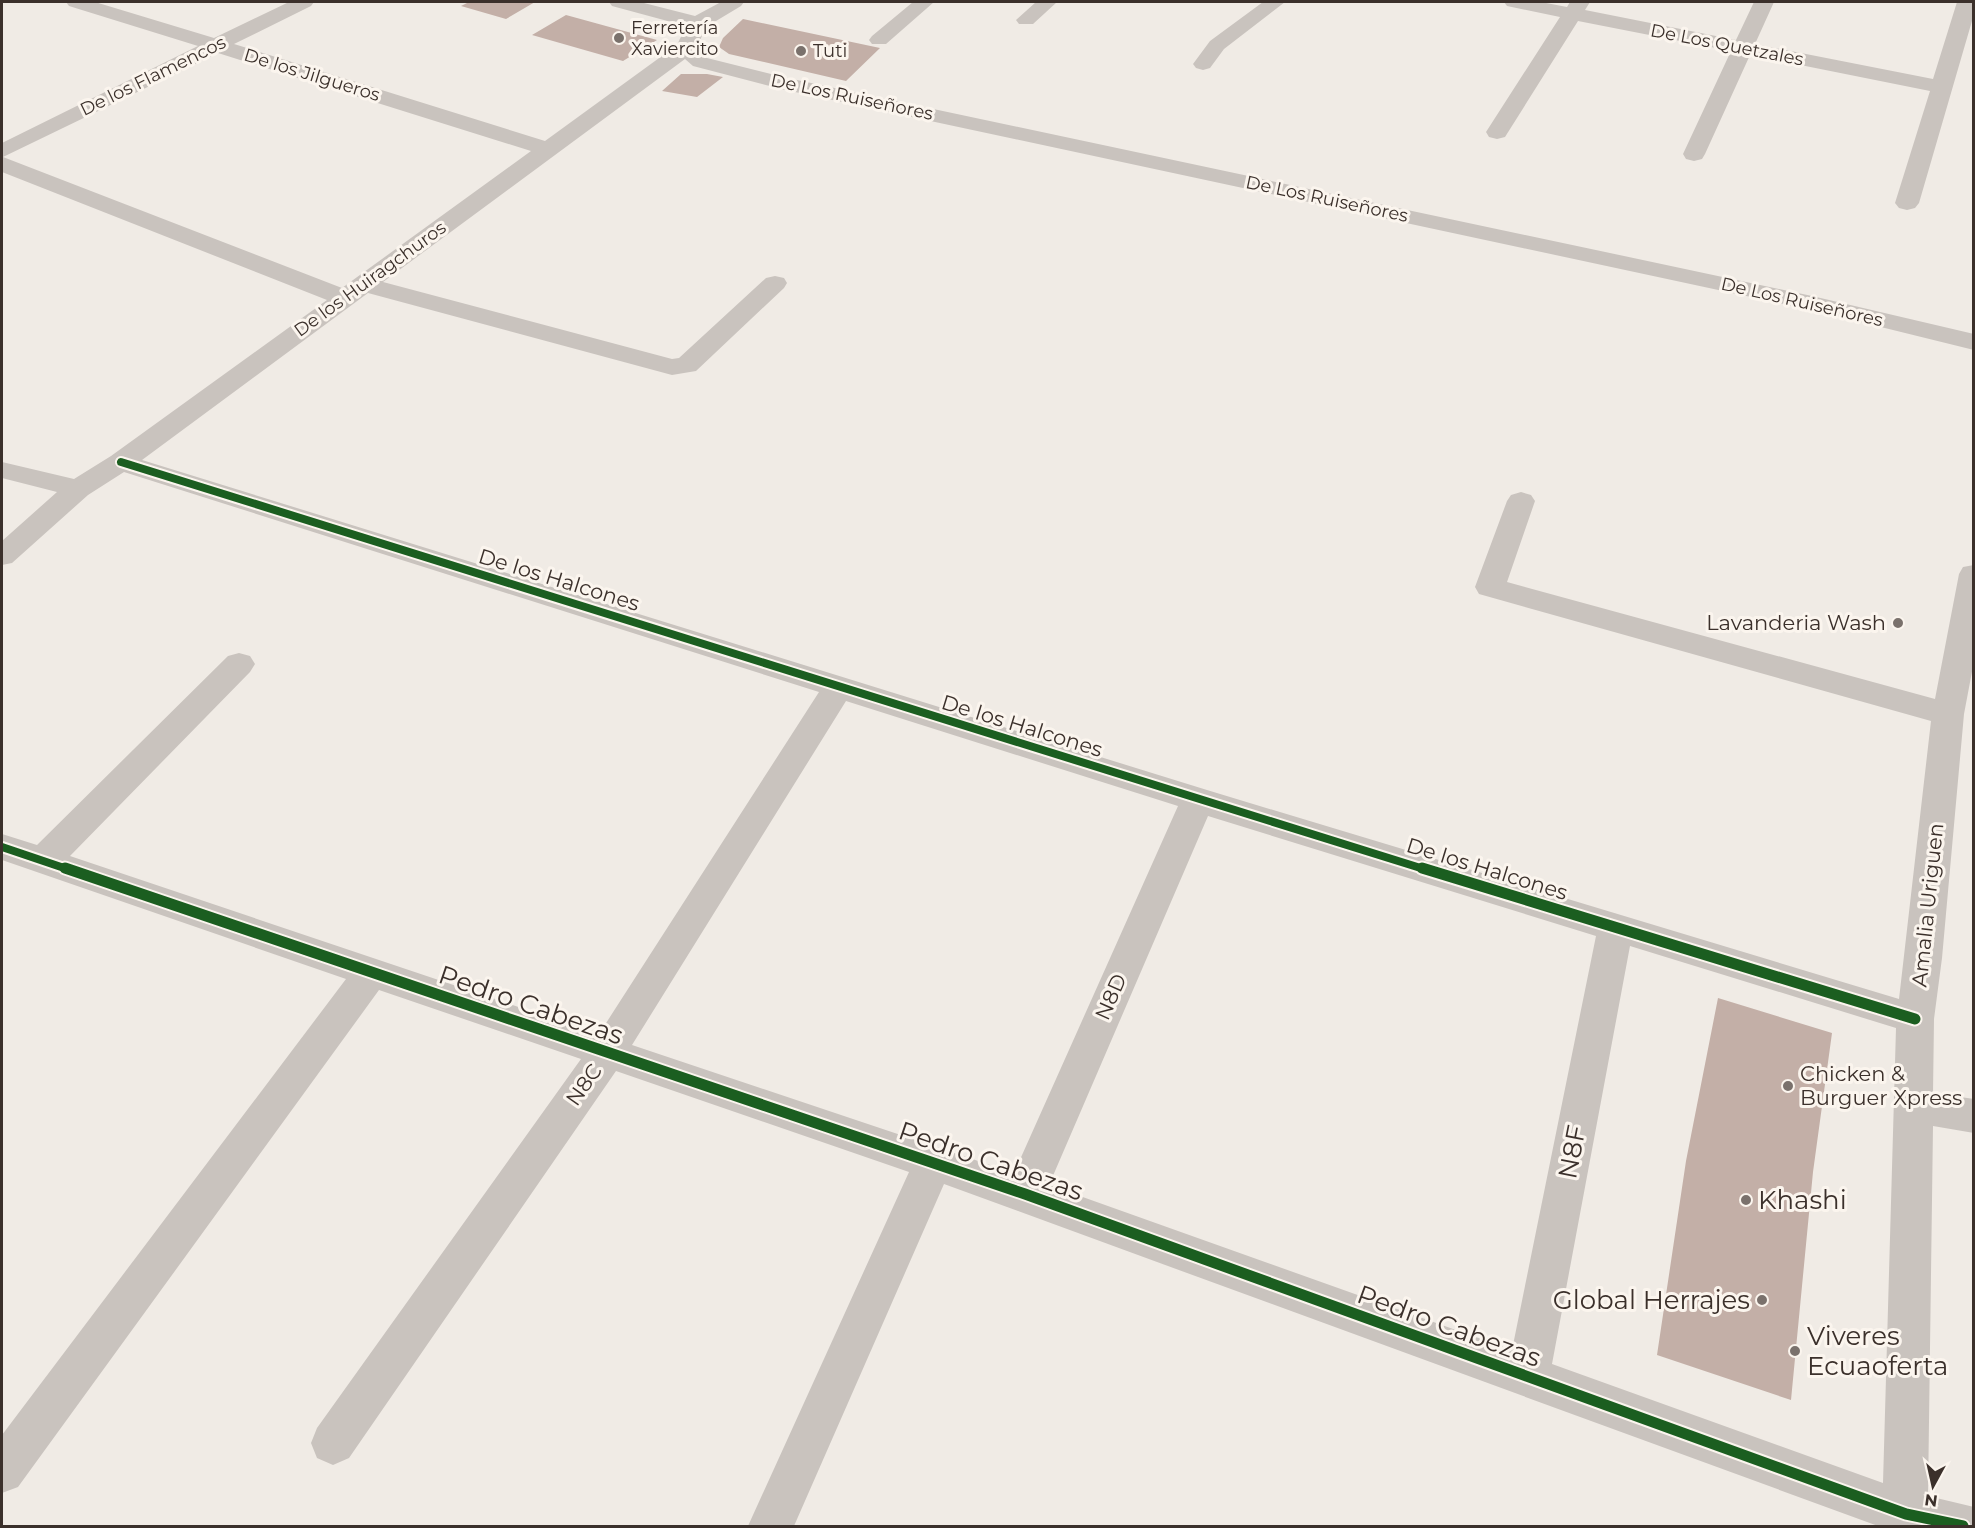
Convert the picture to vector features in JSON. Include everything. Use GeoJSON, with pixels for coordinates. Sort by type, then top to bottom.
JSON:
{"type":"FeatureCollection","features":[{"type":"Feature","properties":{"kind":"street","name":"De los Jilgueros"},"geometry":{"type":"LineString","coordinates":[[76,2],[549,149]]}},
{"type":"Feature","properties":{"kind":"street","name":"De los Flamencos"},"geometry":{"type":"LineString","coordinates":[[2,151],[304,2]]}},
{"type":"Feature","properties":{"kind":"street"},"geometry":{"type":"LineString","coordinates":[[619,2],[698,23]]}},
{"type":"Feature","properties":{"kind":"street"},"geometry":{"type":"LineString","coordinates":[[687,48],[698,23],[734,2]]}},
{"type":"Feature","properties":{"kind":"street"},"geometry":{"type":"LineString","coordinates":[[879,40],[924,2]]}},
{"type":"Feature","properties":{"kind":"street"},"geometry":{"type":"LineString","coordinates":[[1026,20],[1047,2]]}},
{"type":"Feature","properties":{"kind":"street"},"geometry":{"type":"LineString","coordinates":[[1203,64],[1217,45],[1275,2]]}},
{"type":"Feature","properties":{"kind":"street","name":"De Los Quetzales"},"geometry":{"type":"LineString","coordinates":[[1514,2],[1576,7],[1742,48],[1940,87]]}},
{"type":"Feature","properties":{"kind":"street"},"geometry":{"type":"LineString","coordinates":[[1694,154],[1764,2]]}},
{"type":"Feature","properties":{"kind":"street"},"geometry":{"type":"LineString","coordinates":[[1907,203],[1967,2]]}},
{"type":"Feature","properties":{"kind":"street"},"geometry":{"type":"LineString","coordinates":[[1497,132],[1576,7]]}},
{"type":"Feature","properties":{"kind":"street","name":"De los Huiragchuros"},"geometry":{"type":"LineString","coordinates":[[2,556],[78,489],[121,462],[687,48]]}},
{"type":"Feature","properties":{"kind":"street","name":"De Los Ruiseñores"},"geometry":{"type":"LineString","coordinates":[[687,48],[700,62],[781,83],[1812,303],[1974,342]]}},
{"type":"Feature","properties":{"kind":"street"},"geometry":{"type":"LineString","coordinates":[[2,164],[354,291],[672,367],[687,365],[775,283]]}},
{"type":"Feature","properties":{"kind":"street","name":"De los Halcones"},"geometry":{"type":"LineString","coordinates":[[121,462],[1198,800],[1915,1018]]}},
{"type":"Feature","properties":{"kind":"street"},"geometry":{"type":"LineString","coordinates":[[2,470],[78,489]]}},
{"type":"Feature","properties":{"kind":"street"},"geometry":{"type":"LineString","coordinates":[[1521,501],[1490,588],[1948,714]]}},
{"type":"Feature","properties":{"kind":"street","name":"Amalia Uriguen"},"geometry":{"type":"LineString","coordinates":[[1906,1520],[1915,1018],[1924,958],[1948,714],[1974,574]]}},
{"type":"Feature","properties":{"kind":"street"},"geometry":{"type":"LineString","coordinates":[[42,861],[65,841],[239,664]]}},
{"type":"Feature","properties":{"kind":"street","name":"N8C"},"geometry":{"type":"LineString","coordinates":[[333,1443],[607,1053],[839,687]]}},
{"type":"Feature","properties":{"kind":"street","name":"N8D"},"geometry":{"type":"LineString","coordinates":[[1024,1194],[1198,800]]}},
{"type":"Feature","properties":{"kind":"street","name":"Pedro Cabezas"},"geometry":{"type":"LineString","coordinates":[[2,847],[1024,1194],[1528,1376],[1906,1520],[1963,1527]]}},
{"type":"Feature","properties":{"kind":"street","name":"N8F"},"geometry":{"type":"LineString","coordinates":[[1528,1376],[1616,927]]}},
{"type":"Feature","properties":{"kind":"street"},"geometry":{"type":"LineString","coordinates":[[2,1472],[371,973]]}},
{"type":"Feature","properties":{"kind":"street"},"geometry":{"type":"LineString","coordinates":[[1914,1106],[1974,1116]]}},
{"type":"Feature","properties":{"kind":"street"},"geometry":{"type":"LineString","coordinates":[[771,1527],[933,1163]]}},
{"type":"Feature","properties":{"kind":"building"},"geometry":{"type":"Polygon","coordinates":[[[469,2],[535,2],[506,19],[461,6],[469,2]]]}},
{"type":"Feature","properties":{"kind":"building"},"geometry":{"type":"Polygon","coordinates":[[[566,15],[657,40],[623,61],[532,35],[566,15]]]}},
{"type":"Feature","properties":{"kind":"building","name":"Tuti"},"geometry":{"type":"Polygon","coordinates":[[[743,19],[880,48],[846,81],[729,54],[719,47],[723,38],[743,19]]]}},
{"type":"Feature","properties":{"kind":"building"},"geometry":{"type":"Polygon","coordinates":[[[681,74],[707,74],[723,77],[697,97],[662,91],[681,74]]]}},
{"type":"Feature","properties":{"kind":"building"},"geometry":{"type":"Polygon","coordinates":[[[1718,998],[1832,1033],[1813,1172],[1791,1400],[1657,1355],[1686,1161],[1718,998]]]}},
{"type":"Feature","properties":{"kind":"cycle path"},"geometry":{"type":"LineString","coordinates":[[121,462],[1198,800],[1915,1019]]}},
{"type":"Feature","properties":{"kind":"cycle path"},"geometry":{"type":"LineString","coordinates":[[2,847],[1025,1194],[1906,1514],[1963,1526]]}},
{"type":"Feature","properties":{"kind":"place","name":"Ferretería Xaviercito"},"geometry":{"type":"Point","coordinates":[619,38]}},
{"type":"Feature","properties":{"kind":"place","name":"Tuti"},"geometry":{"type":"Point","coordinates":[801,51]}},
{"type":"Feature","properties":{"kind":"place","name":"Lavanderia Wash"},"geometry":{"type":"Point","coordinates":[1898,623]}},
{"type":"Feature","properties":{"kind":"place","name":"Chicken & Burguer Xpress"},"geometry":{"type":"Point","coordinates":[1788,1086]}},
{"type":"Feature","properties":{"kind":"place","name":"Khashi"},"geometry":{"type":"Point","coordinates":[1746,1200]}},
{"type":"Feature","properties":{"kind":"place","name":"Global Herrajes"},"geometry":{"type":"Point","coordinates":[1762,1300]}},
{"type":"Feature","properties":{"kind":"place","name":"Viveres Ecuaoferta"},"geometry":{"type":"Point","coordinates":[1795,1351]}}]}
